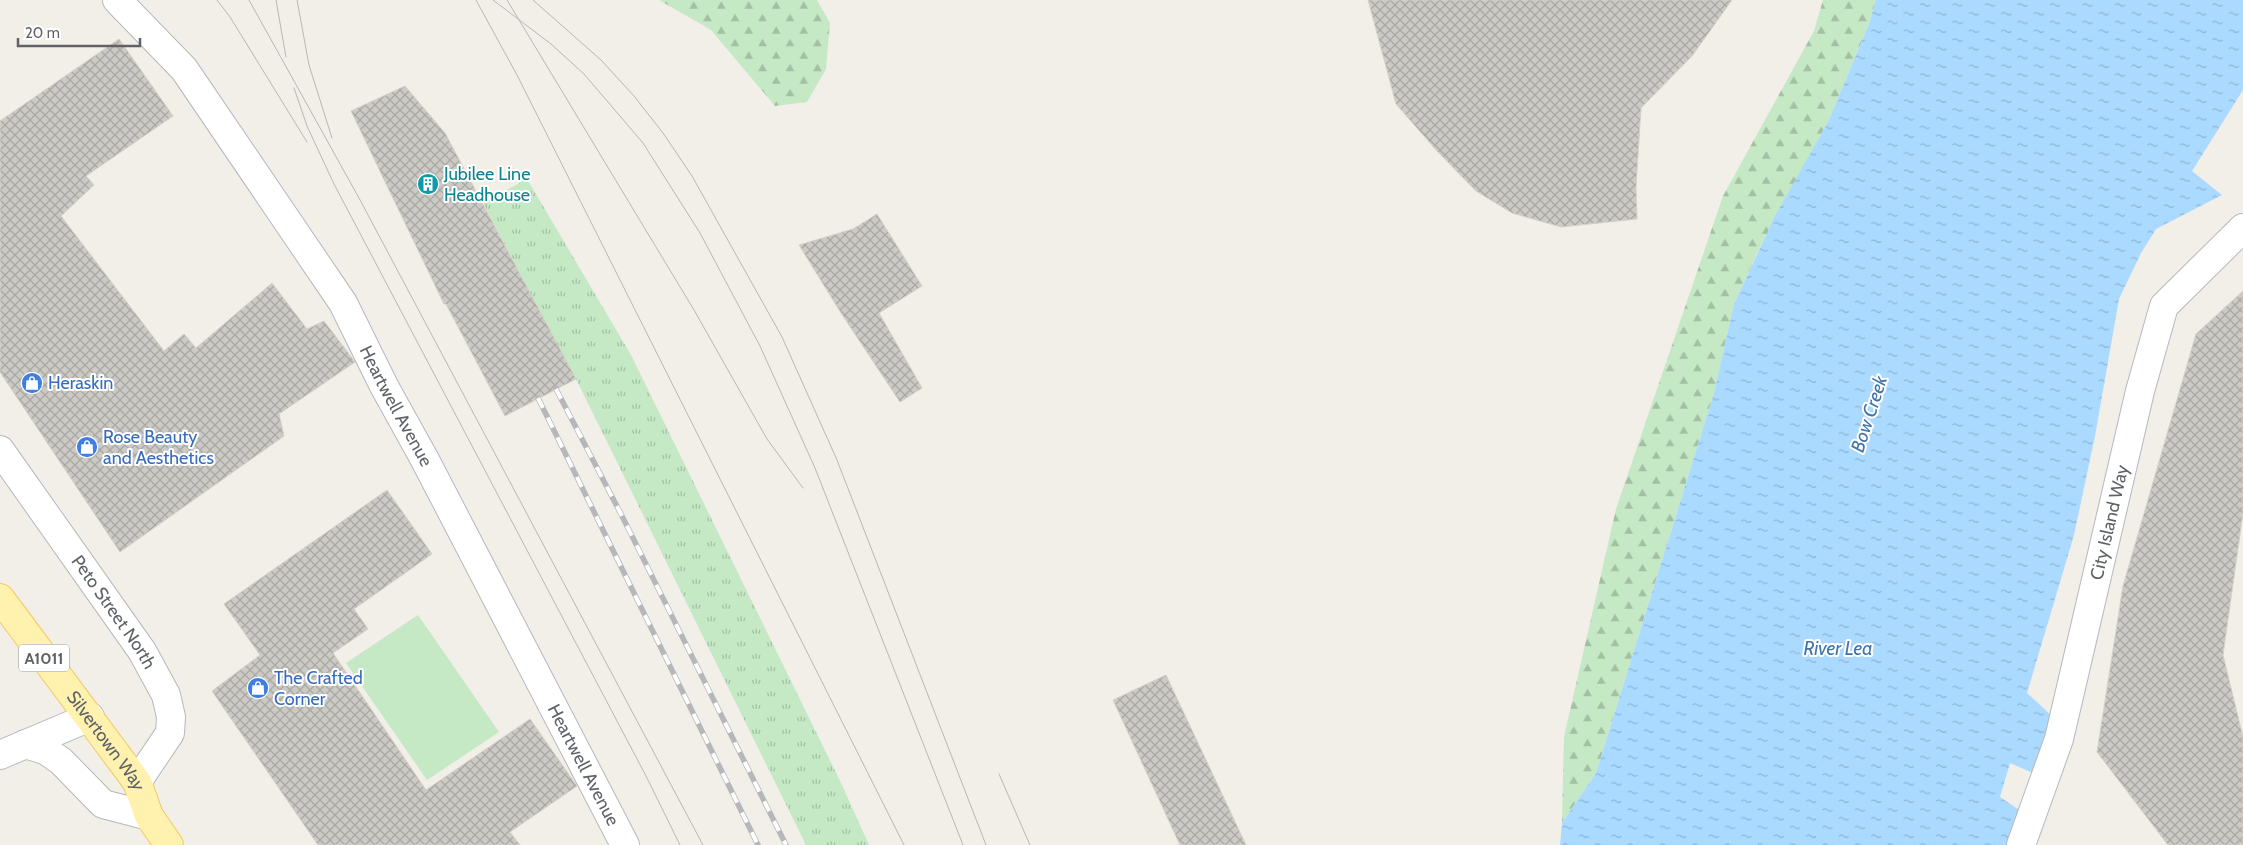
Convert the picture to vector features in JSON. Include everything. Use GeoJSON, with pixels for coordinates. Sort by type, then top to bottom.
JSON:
{"type":"FeatureCollection","features":[{"type":"Feature","properties":{"kind":"main road","name":"Silvertown Way"},"geometry":{"type":"LineString","coordinates":[[0,598],[23,632],[90,717],[137,782],[149,816],[169,845]]}},
{"type":"Feature","properties":{"kind":"street","name":"Heartwell Avenue"},"geometry":{"type":"LineString","coordinates":[[117,0],[184,69],[343,303],[384,386],[425,460],[625,845]]}},
{"type":"Feature","properties":{"kind":"street","name":"City Island Way"},"geometry":{"type":"LineString","coordinates":[[2021,845],[2060,739],[2140,391],[2164,306],[2243,228]]}},
{"type":"Feature","properties":{"kind":"street","name":"Peto Street North"},"geometry":{"type":"LineString","coordinates":[[0,450],[142,651],[166,695],[171,717],[170,733],[137,782]]}},
{"type":"Feature","properties":{"kind":"street"},"geometry":{"type":"LineString","coordinates":[[0,755],[90,717]]}},
{"type":"Feature","properties":{"kind":"street","name":"Silvertown Way"},"geometry":{"type":"LineString","coordinates":[[25,744],[45,750],[60,761],[103,804],[149,816]]}},
{"type":"Feature","properties":{"kind":"green space"},"geometry":{"type":"Polygon","coordinates":[[[659,0],[817,0],[830,23],[826,69],[807,102],[775,106],[711,30],[659,0]]]}},
{"type":"Feature","properties":{"kind":"green space"},"geometry":{"type":"Polygon","coordinates":[[[1823,0],[1876,0],[1869,24],[1828,122],[1761,245],[1734,304],[1714,393],[1596,773],[1562,823],[1564,737],[1616,509],[1723,196],[1814,31],[1823,0]]]}},
{"type":"Feature","properties":{"kind":"green space"},"geometry":{"type":"Polygon","coordinates":[[[527,179],[631,355],[842,785],[869,845],[806,845],[576,379],[483,203],[527,179]]]}},
{"type":"Feature","properties":{"kind":"green space"},"geometry":{"type":"Polygon","coordinates":[[[418,615],[499,732],[427,780],[346,663],[418,615]]]}},
{"type":"Feature","properties":{"kind":"water","name":"River Lea"},"geometry":{"type":"Polygon","coordinates":[[[1876,0],[2243,0],[2243,90],[2192,171],[2222,195],[2156,229],[2141,253],[2119,299],[2095,436],[2074,535],[2027,693],[2053,717],[2035,774],[2010,763],[2000,797],[2022,812],[2011,845],[1560,845],[1562,823],[1596,773],[1714,393],[1734,304],[1775,216],[1828,122],[1869,24],[1876,0]]]}},
{"type":"Feature","properties":{"kind":"building"},"geometry":{"type":"Polygon","coordinates":[[[1368,0],[1732,0],[1692,56],[1641,108],[1636,187],[1637,219],[1561,227],[1512,213],[1476,191],[1437,151],[1396,104],[1368,0]]]}},
{"type":"Feature","properties":{"kind":"building"},"geometry":{"type":"Polygon","coordinates":[[[119,39],[173,116],[86,176],[94,185],[61,216],[164,351],[184,334],[196,348],[272,283],[307,329],[324,321],[355,362],[279,414],[284,436],[120,552],[0,372],[0,121],[119,39]]]}},
{"type":"Feature","properties":{"kind":"building","name":"Jubilee Line Headhouse"},"geometry":{"type":"Polygon","coordinates":[[[405,86],[445,133],[576,379],[505,416],[446,304],[444,304],[351,111],[405,86]]]}},
{"type":"Feature","properties":{"kind":"building"},"geometry":{"type":"Polygon","coordinates":[[[877,214],[922,286],[879,313],[922,388],[900,402],[799,245],[853,229],[877,214]]]}},
{"type":"Feature","properties":{"kind":"building"},"geometry":{"type":"Polygon","coordinates":[[[2243,291],[2243,513],[2223,655],[2243,737],[2243,845],[2168,845],[2097,752],[2123,586],[2196,334],[2243,291]]]}},
{"type":"Feature","properties":{"kind":"building"},"geometry":{"type":"Polygon","coordinates":[[[387,490],[432,554],[354,609],[368,629],[333,653],[426,790],[530,719],[577,786],[510,832],[520,845],[318,845],[212,691],[260,655],[224,604],[387,490]]]}},
{"type":"Feature","properties":{"kind":"building"},"geometry":{"type":"Polygon","coordinates":[[[1166,675],[1246,845],[1180,845],[1113,700],[1166,675]]]}},
{"type":"Feature","properties":{"kind":"tram line"},"geometry":{"type":"LineString","coordinates":[[217,0],[230,17],[307,142]]}},
{"type":"Feature","properties":{"kind":"tram line"},"geometry":{"type":"LineString","coordinates":[[249,0],[359,198],[703,845]]}},
{"type":"Feature","properties":{"kind":"tram line"},"geometry":{"type":"LineString","coordinates":[[276,0],[286,57]]}},
{"type":"Feature","properties":{"kind":"tram line"},"geometry":{"type":"LineString","coordinates":[[297,0],[309,65],[332,138]]}},
{"type":"Feature","properties":{"kind":"tram line"},"geometry":{"type":"LineString","coordinates":[[476,0],[517,75],[904,845]]}},
{"type":"Feature","properties":{"kind":"tram line"},"geometry":{"type":"LineString","coordinates":[[493,0],[551,44],[584,74],[643,143],[700,233],[760,346],[815,468],[963,845]]}},
{"type":"Feature","properties":{"kind":"tram line"},"geometry":{"type":"LineString","coordinates":[[507,0],[694,310],[767,439],[803,488]]}},
{"type":"Feature","properties":{"kind":"tram line"},"geometry":{"type":"LineString","coordinates":[[533,0],[601,60],[634,96],[663,133],[692,176],[782,337],[837,460],[986,845]]}},
{"type":"Feature","properties":{"kind":"tram line"},"geometry":{"type":"LineString","coordinates":[[294,88],[307,126],[334,184],[646,776],[680,845]]}},
{"type":"Feature","properties":{"kind":"tram line"},"geometry":{"type":"LineString","coordinates":[[999,774],[1030,845]]}},
{"type":"Feature","properties":{"kind":"railway"},"geometry":{"type":"LineString","coordinates":[[556,389],[621,514],[786,845]]}},
{"type":"Feature","properties":{"kind":"railway"},"geometry":{"type":"LineString","coordinates":[[538,398],[758,845]]}},
{"type":"Feature","properties":{"kind":"place","name":"Jubilee Line Headhouse"},"geometry":{"type":"Point","coordinates":[428,184]}},
{"type":"Feature","properties":{"kind":"place","name":"Heraskin"},"geometry":{"type":"Point","coordinates":[32,383]}},
{"type":"Feature","properties":{"kind":"place","name":"Rose Beauty and Aesthetics"},"geometry":{"type":"Point","coordinates":[87,447]}},
{"type":"Feature","properties":{"kind":"place","name":"The Crafted Corner"},"geometry":{"type":"Point","coordinates":[258,688]}},
{"type":"Feature","properties":{"kind":"water label","name":"Bow Creek"},"geometry":{"type":"Point","coordinates":[1869,414]}}]}
